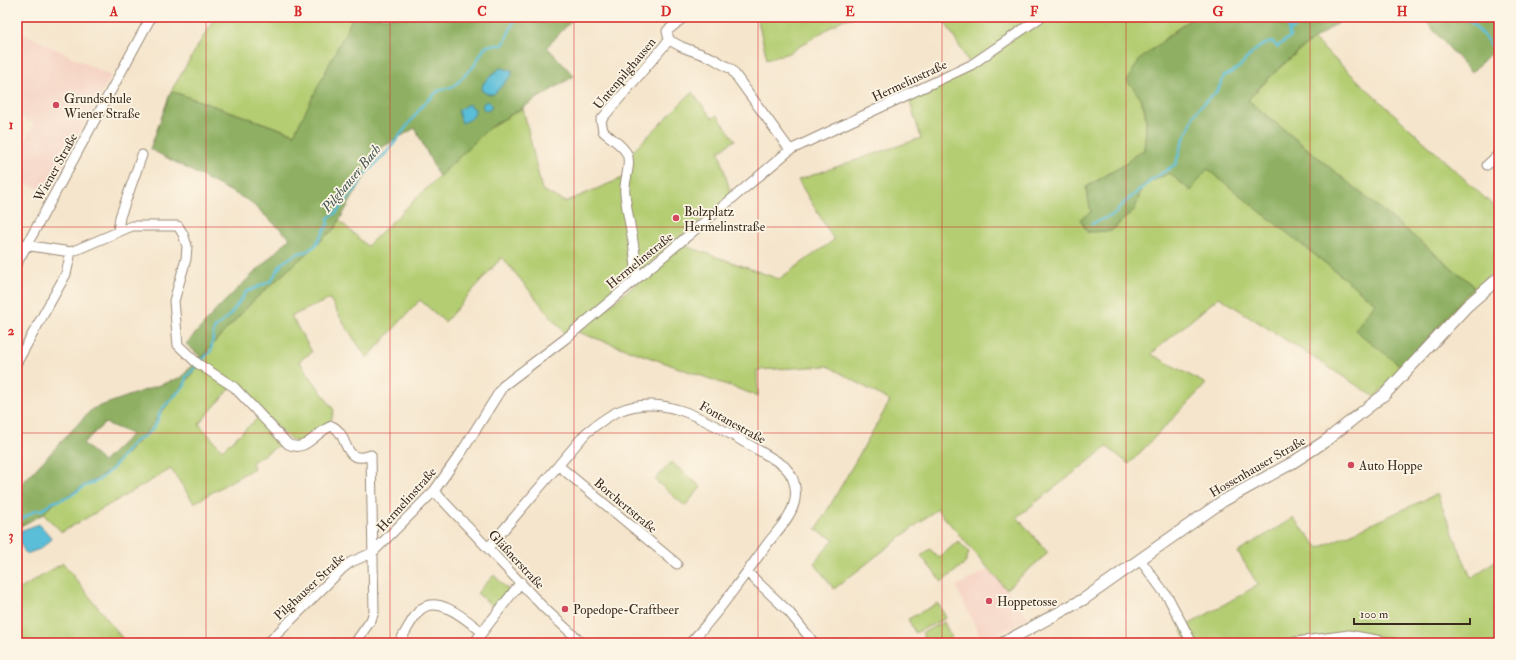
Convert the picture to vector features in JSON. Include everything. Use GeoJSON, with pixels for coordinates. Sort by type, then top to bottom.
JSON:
{"type":"FeatureCollection","features":[{"type":"Feature","properties":{"kind":"street","name":"Wiener Straße"},"geometry":{"type":"LineString","coordinates":[[17,263],[151,17]]}},
{"type":"Feature","properties":{"kind":"street","name":"Untenpilghausen"},"geometry":{"type":"LineString","coordinates":[[684,17],[667,31],[669,40],[682,47],[712,58],[731,70],[790,150]]}},
{"type":"Feature","properties":{"kind":"street","name":"Hermelinstraße"},"geometry":{"type":"LineString","coordinates":[[372,553],[434,491],[461,453],[503,386],[565,339],[790,150],[971,65],[1040,17]]}},
{"type":"Feature","properties":{"kind":"street","name":"Untenpilghausen"},"geometry":{"type":"LineString","coordinates":[[636,279],[635,244],[625,193],[625,177],[629,160],[624,150],[603,131],[601,120],[669,40]]}},
{"type":"Feature","properties":{"kind":"street"},"geometry":{"type":"LineString","coordinates":[[1487,165],[1499,154]]}},
{"type":"Feature","properties":{"kind":"street"},"geometry":{"type":"LineString","coordinates":[[118,231],[120,217],[142,155]]}},
{"type":"Feature","properties":{"kind":"street"},"geometry":{"type":"LineString","coordinates":[[17,244],[71,252],[132,226],[178,226],[183,234],[187,246],[186,259],[174,302],[178,345],[198,364],[234,387],[292,447],[305,444],[332,426],[337,429],[349,451],[354,456],[362,458],[371,455],[372,465],[370,482],[373,532],[372,553],[374,612],[371,620],[355,643]]}},
{"type":"Feature","properties":{"kind":"street"},"geometry":{"type":"LineString","coordinates":[[17,362],[66,274],[71,252]]}},
{"type":"Feature","properties":{"kind":"street","name":"Hossenhauser Straße"},"geometry":{"type":"LineString","coordinates":[[1003,643],[1084,599],[1223,501],[1300,458],[1365,412],[1394,386],[1467,306],[1499,278]]}},
{"type":"Feature","properties":{"kind":"street","name":"Fontanestraße"},"geometry":{"type":"LineString","coordinates":[[488,548],[559,466],[586,432],[605,418],[619,410],[631,407],[669,407],[687,412],[731,435],[784,466],[791,475],[795,486],[795,500],[792,509],[747,572],[690,643]]}},
{"type":"Feature","properties":{"kind":"street","name":"Borchertstraße"},"geometry":{"type":"LineString","coordinates":[[559,466],[677,564]]}},
{"type":"Feature","properties":{"kind":"street","name":"Gläßnerstraße"},"geometry":{"type":"LineString","coordinates":[[434,491],[544,608],[582,643]]}},
{"type":"Feature","properties":{"kind":"street","name":"Pilghauser Straße"},"geometry":{"type":"LineString","coordinates":[[268,643],[342,569],[351,562],[372,553]]}},
{"type":"Feature","properties":{"kind":"street"},"geometry":{"type":"LineString","coordinates":[[1141,560],[1169,599],[1192,643]]}},
{"type":"Feature","properties":{"kind":"street"},"geometry":{"type":"LineString","coordinates":[[747,572],[789,612],[814,643]]}},
{"type":"Feature","properties":{"kind":"street"},"geometry":{"type":"LineString","coordinates":[[474,643],[521,582]]}},
{"type":"Feature","properties":{"kind":"street"},"geometry":{"type":"LineString","coordinates":[[399,643],[419,612],[428,606],[443,607],[452,610],[482,632]]}},
{"type":"Feature","properties":{"kind":"street"},"geometry":{"type":"LineString","coordinates":[[1288,643],[1348,635],[1393,643]]}},
{"type":"Feature","properties":{"kind":"shaded area","name":"Grundschule Wiener Straße"},"geometry":{"type":"Polygon","coordinates":[[[23,33],[111,76],[46,192],[17,180],[17,156],[34,124],[17,115],[17,42],[23,33]]]}},
{"type":"Feature","properties":{"kind":"shaded area","name":"Hoppetosse"},"geometry":{"type":"Polygon","coordinates":[[[990,569],[1029,618],[983,643],[956,586],[990,569]]]}},
{"type":"Feature","properties":{"kind":"green space"},"geometry":{"type":"Polygon","coordinates":[[[215,17],[353,17],[295,134],[171,91],[215,17]]]}},
{"type":"Feature","properties":{"kind":"green space"},"geometry":{"type":"Polygon","coordinates":[[[353,17],[575,17],[547,47],[574,76],[489,128],[439,177],[415,128],[381,148],[335,228],[253,301],[209,348],[195,370],[139,441],[110,470],[52,505],[43,514],[17,528],[17,489],[92,409],[182,377],[200,356],[186,344],[220,306],[290,238],[249,201],[150,149],[171,91],[294,134],[353,17]],[[105,423],[83,443],[103,462],[132,434],[105,423]]]}},
{"type":"Feature","properties":{"kind":"green space"},"geometry":{"type":"Polygon","coordinates":[[[757,17],[854,17],[842,20],[789,53],[767,59],[757,17]]]}},
{"type":"Feature","properties":{"kind":"green space"},"geometry":{"type":"Polygon","coordinates":[[[942,17],[1193,17],[1164,39],[1136,91],[1143,105],[1146,119],[1144,150],[1132,157],[1127,163],[1086,187],[1091,212],[1087,232],[1111,231],[1135,209],[1142,186],[1169,173],[1207,169],[1376,303],[1474,286],[1248,100],[1279,68],[1313,39],[1499,211],[1499,268],[1479,285],[1375,397],[1219,297],[1151,354],[1206,384],[1129,464],[1107,447],[1017,517],[1048,553],[1006,589],[937,509],[834,589],[814,563],[834,539],[816,530],[890,401],[828,366],[757,370],[758,396],[578,332],[683,245],[779,279],[834,240],[798,180],[921,138],[909,99],[972,68],[942,17]]]}},
{"type":"Feature","properties":{"kind":"green space"},"geometry":{"type":"Polygon","coordinates":[[[1193,17],[1347,17],[1320,35],[1282,65],[1248,100],[1474,286],[1402,367],[1355,330],[1375,303],[1207,169],[1191,191],[1169,173],[1142,186],[1135,209],[1111,231],[1087,232],[1080,219],[1091,212],[1086,187],[1127,163],[1132,157],[1144,150],[1146,129],[1145,113],[1140,98],[1127,81],[1139,60],[1193,17]]]}},
{"type":"Feature","properties":{"kind":"green space"},"geometry":{"type":"Polygon","coordinates":[[[1422,17],[1499,17],[1499,45],[1471,73],[1422,17]]]}},
{"type":"Feature","properties":{"kind":"green space"},"geometry":{"type":"Polygon","coordinates":[[[692,92],[712,118],[717,115],[735,140],[719,151],[731,195],[565,334],[502,257],[445,322],[420,300],[367,358],[344,324],[330,299],[291,316],[312,352],[299,361],[334,410],[331,421],[298,443],[286,436],[234,384],[199,424],[222,450],[258,418],[281,444],[252,462],[254,468],[194,503],[171,469],[62,532],[43,514],[52,505],[110,470],[139,441],[195,370],[209,348],[253,301],[335,228],[339,220],[367,246],[489,128],[523,108],[542,190],[565,202],[625,177],[630,154],[692,92]]]}},
{"type":"Feature","properties":{"kind":"green space"},"geometry":{"type":"Polygon","coordinates":[[[671,462],[701,487],[685,506],[655,480],[671,462]]]}},
{"type":"Feature","properties":{"kind":"green space"},"geometry":{"type":"Polygon","coordinates":[[[1437,494],[1471,578],[1499,558],[1499,643],[1188,643],[1181,629],[1258,585],[1238,552],[1293,518],[1319,548],[1437,494]]]}},
{"type":"Feature","properties":{"kind":"green space"},"geometry":{"type":"Polygon","coordinates":[[[958,541],[969,552],[965,563],[942,582],[921,556],[930,549],[939,558],[958,541]]]}},
{"type":"Feature","properties":{"kind":"green space"},"geometry":{"type":"Polygon","coordinates":[[[63,563],[126,643],[17,643],[17,591],[63,563]]]}},
{"type":"Feature","properties":{"kind":"green space"},"geometry":{"type":"Polygon","coordinates":[[[494,575],[509,591],[495,608],[477,593],[494,575]]]}},
{"type":"Feature","properties":{"kind":"green space"},"geometry":{"type":"Polygon","coordinates":[[[938,603],[946,618],[915,633],[908,619],[938,603]]]}},
{"type":"Feature","properties":{"kind":"green space"},"geometry":{"type":"Polygon","coordinates":[[[944,622],[954,643],[927,643],[922,633],[944,622]]]}},
{"type":"Feature","properties":{"kind":"water"},"geometry":{"type":"Polygon","coordinates":[[[500,68],[512,70],[512,75],[494,94],[487,94],[481,90],[484,82],[500,68]]]}},
{"type":"Feature","properties":{"kind":"water"},"geometry":{"type":"Polygon","coordinates":[[[487,101],[492,106],[487,111],[482,106],[487,101]]]}},
{"type":"Feature","properties":{"kind":"water"},"geometry":{"type":"Polygon","coordinates":[[[468,104],[475,109],[475,112],[472,118],[462,123],[458,111],[468,104]]]}},
{"type":"Feature","properties":{"kind":"water"},"geometry":{"type":"Polygon","coordinates":[[[39,524],[50,536],[51,540],[40,549],[26,554],[17,538],[17,532],[39,524]]]}},
{"type":"Feature","properties":{"kind":"waterway","name":"Pilghauser Bach"},"geometry":{"type":"LineString","coordinates":[[17,522],[36,510],[42,510],[52,503],[70,496],[85,486],[99,480],[112,469],[133,443],[150,432],[157,422],[161,410],[185,385],[186,377],[211,351],[214,329],[230,315],[246,292],[271,281],[282,263],[296,254],[307,251],[315,246],[328,224],[328,218],[336,213],[358,186],[363,176],[388,151],[423,105],[438,91],[454,86],[474,66],[485,47],[491,45],[503,45],[516,17]]}},
{"type":"Feature","properties":{"kind":"waterway"},"geometry":{"type":"LineString","coordinates":[[1091,224],[1115,214],[1124,203],[1153,179],[1176,164],[1183,141],[1195,114],[1200,107],[1216,92],[1222,83],[1224,76],[1238,68],[1263,45],[1273,42],[1277,47],[1291,36],[1289,35],[1288,20],[1296,17]]}},
{"type":"Feature","properties":{"kind":"waterway"},"geometry":{"type":"LineString","coordinates":[[1289,32],[1311,17]]}},
{"type":"Feature","properties":{"kind":"waterway"},"geometry":{"type":"LineString","coordinates":[[1464,17],[1473,24],[1493,47]]}},
{"type":"Feature","properties":{"kind":"place","name":"Grundschule Wiener Straße"},"geometry":{"type":"Point","coordinates":[56,105]}},
{"type":"Feature","properties":{"kind":"place","name":"Bolzplatz Hermelinstraße"},"geometry":{"type":"Point","coordinates":[676,218]}},
{"type":"Feature","properties":{"kind":"place","name":"Auto Hoppe"},"geometry":{"type":"Point","coordinates":[1351,465]}},
{"type":"Feature","properties":{"kind":"place","name":"Hoppetosse"},"geometry":{"type":"Point","coordinates":[989,601]}},
{"type":"Feature","properties":{"kind":"place","name":"Popedope-Craftbeer"},"geometry":{"type":"Point","coordinates":[565,609]}}]}
